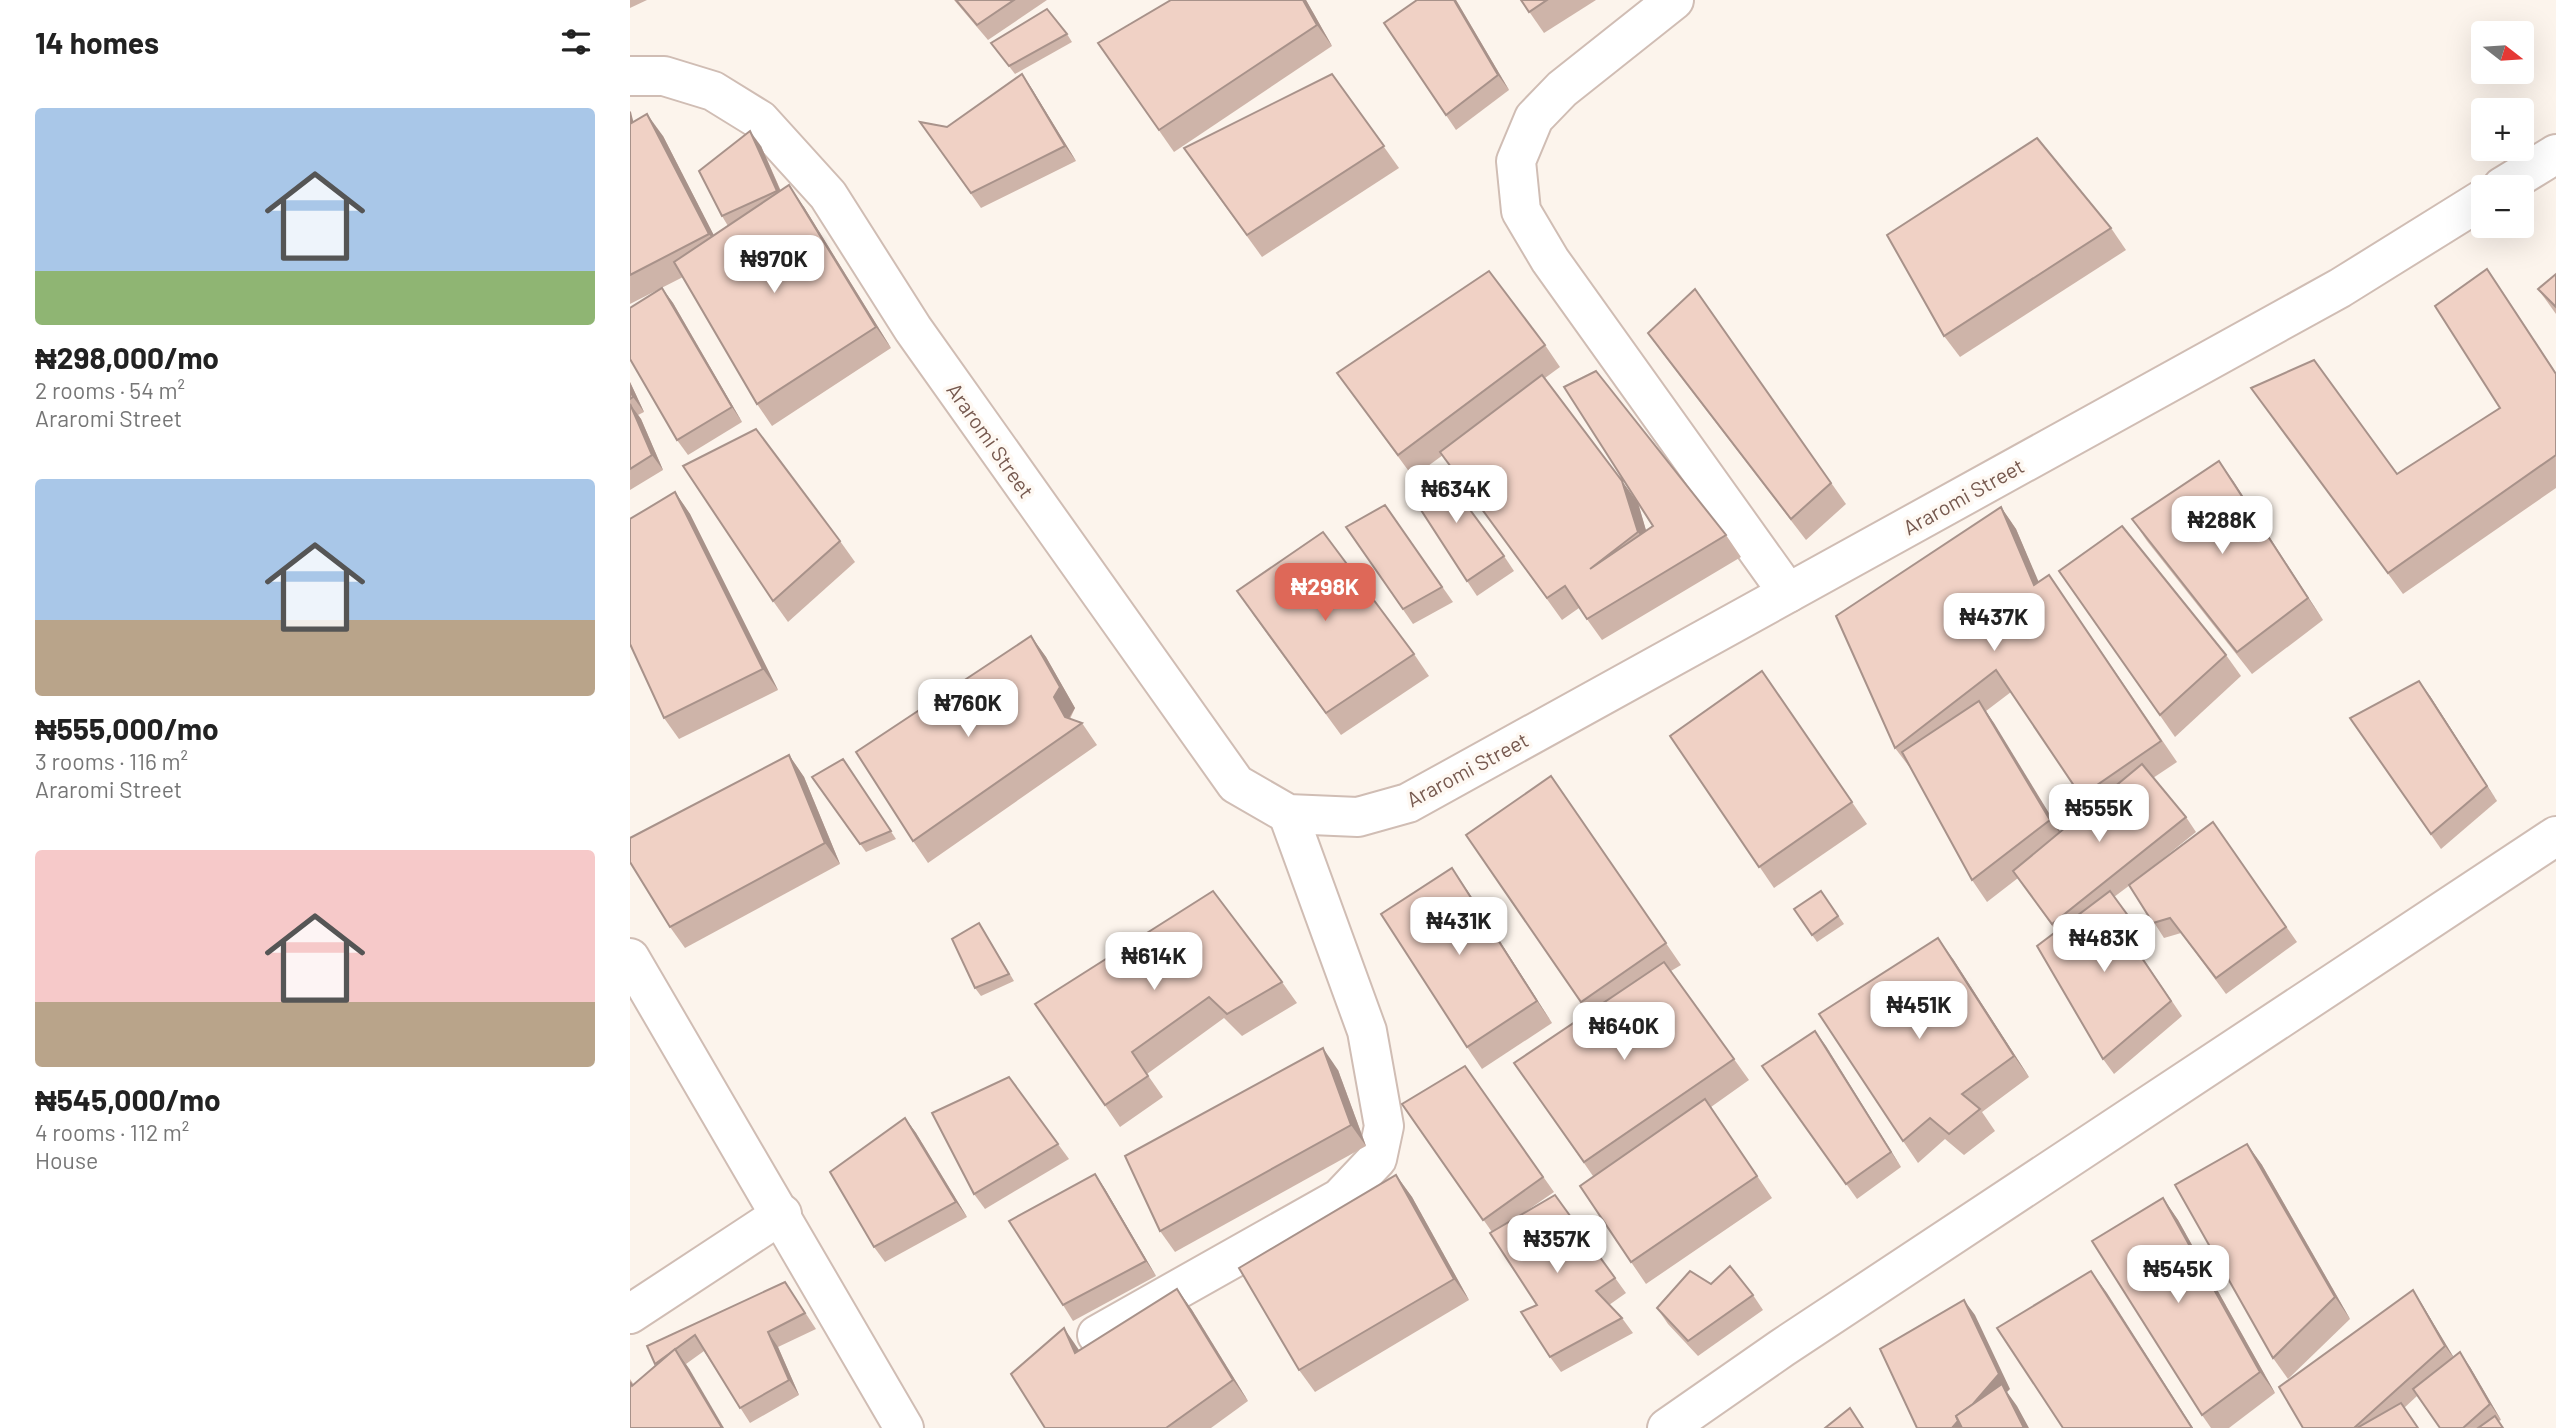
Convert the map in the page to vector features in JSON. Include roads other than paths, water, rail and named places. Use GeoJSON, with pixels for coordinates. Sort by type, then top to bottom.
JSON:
{"type":"FeatureCollection","features":[{"type":"Feature","properties":{"kind":"street"},"geometry":{"type":"LineString","coordinates":[[1674,0],[1562,89],[1534,118],[1516,161],[1521,211],[1550,260],[1788,593]]}},
{"type":"Feature","properties":{"kind":"street","name":"Araromi Street"},"geometry":{"type":"LineString","coordinates":[[630,76],[664,76],[713,91],[760,120],[828,195],[913,329],[1236,784],[1289,814],[1358,817],[1408,803],[2340,289],[2471,207]]}},
{"type":"Feature","properties":{"kind":"street"},"geometry":{"type":"LineString","coordinates":[[2522,175],[2556,154]]}},
{"type":"Feature","properties":{"kind":"street"},"geometry":{"type":"LineString","coordinates":[[1097,1335],[1340,1198],[1377,1159],[1384,1126],[1367,1031],[1289,814]]}},
{"type":"Feature","properties":{"kind":"street"},"geometry":{"type":"LineString","coordinates":[[1667,1428],[1805,1333],[2556,835]]}},
{"type":"Feature","properties":{"kind":"street"},"geometry":{"type":"LineString","coordinates":[[630,958],[782,1214],[904,1428]]}},
{"type":"Feature","properties":{"kind":"street"},"geometry":{"type":"LineString","coordinates":[[630,1314],[782,1214]]}}]}
